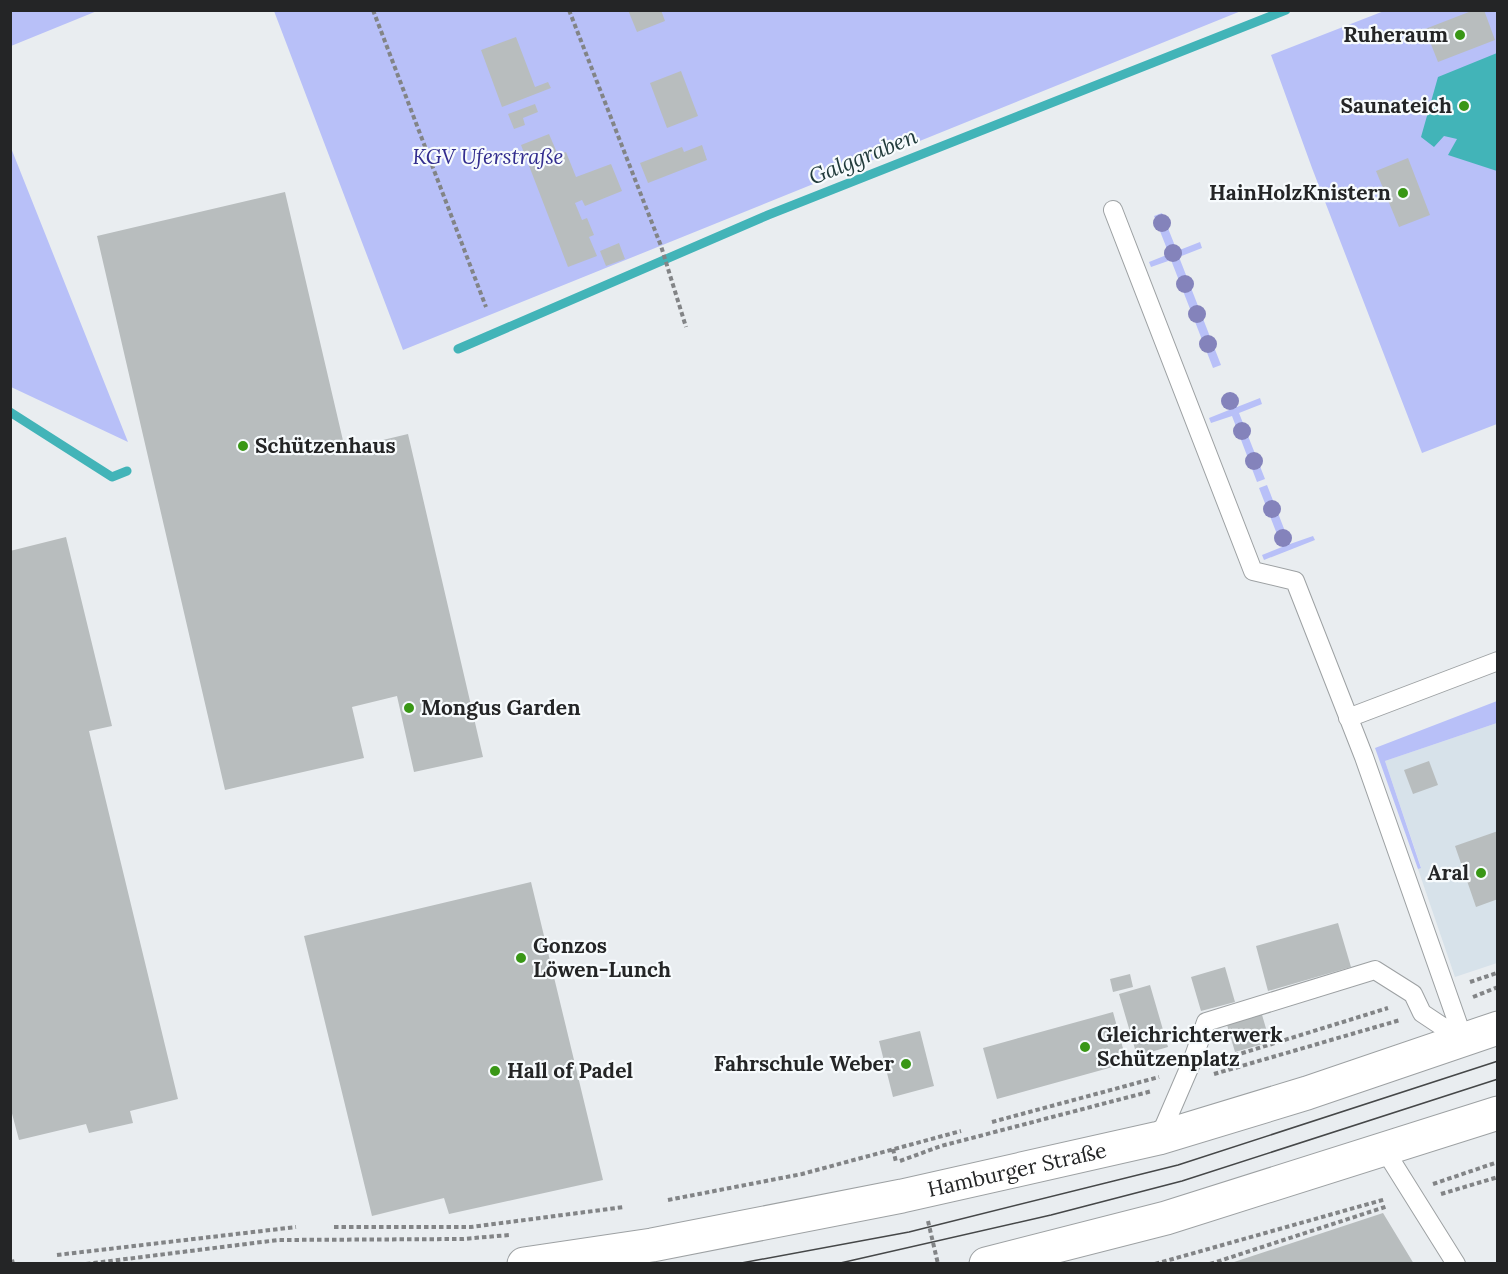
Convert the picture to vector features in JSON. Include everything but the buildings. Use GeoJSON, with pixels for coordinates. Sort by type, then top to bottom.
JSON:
{"type":"FeatureCollection","features":[{"type":"Feature","properties":{"kind":"main road","name":"Hamburger Straße"},"geometry":{"type":"LineString","coordinates":[[521,1249],[652,1245],[902,1196],[1159,1138],[1307,1093],[1464,1041],[1497,1027]]}},
{"type":"Feature","properties":{"kind":"main road"},"geometry":{"type":"LineString","coordinates":[[986,1263],[1166,1218],[1497,1113]]}},
{"type":"Feature","properties":{"kind":"lane"},"geometry":{"type":"LineString","coordinates":[[1113,210],[1252,571],[1295,581],[1364,757],[1464,1041]]}},
{"type":"Feature","properties":{"kind":"lane"},"geometry":{"type":"LineString","coordinates":[[1348,718],[1497,661]]}},
{"type":"Feature","properties":{"kind":"lane"},"geometry":{"type":"LineString","coordinates":[[1159,1138],[1206,1022],[1375,970],[1413,994],[1419,1007],[1464,1041]]}},
{"type":"Feature","properties":{"kind":"lane"},"geometry":{"type":"LineString","coordinates":[[1383,1149],[1456,1263]]}},
{"type":"Feature","properties":{"kind":"path"},"geometry":{"type":"LineString","coordinates":[[373,10],[486,307]]}},
{"type":"Feature","properties":{"kind":"path"},"geometry":{"type":"LineString","coordinates":[[568,10],[663,251],[686,327]]}},
{"type":"Feature","properties":{"kind":"path"},"geometry":{"type":"LineString","coordinates":[[1460,985],[1497,973]]}},
{"type":"Feature","properties":{"kind":"path"},"geometry":{"type":"LineString","coordinates":[[1450,1006],[1497,987]]}},
{"type":"Feature","properties":{"kind":"path"},"geometry":{"type":"LineString","coordinates":[[1220,1060],[1419,1007]]}},
{"type":"Feature","properties":{"kind":"path"},"geometry":{"type":"LineString","coordinates":[[885,1165],[941,1146],[1183,1083],[1419,1007]]}},
{"type":"Feature","properties":{"kind":"path"},"geometry":{"type":"LineString","coordinates":[[992,1122],[1161,1076]]}},
{"type":"Feature","properties":{"kind":"path"},"geometry":{"type":"LineString","coordinates":[[668,1200],[802,1174],[961,1131]]}},
{"type":"Feature","properties":{"kind":"path"},"geometry":{"type":"LineString","coordinates":[[893,1149],[896,1162]]}},
{"type":"Feature","properties":{"kind":"path"},"geometry":{"type":"LineString","coordinates":[[1155,1263],[1410,1192],[1497,1162]]}},
{"type":"Feature","properties":{"kind":"path"},"geometry":{"type":"LineString","coordinates":[[1440,1194],[1497,1177]]}},
{"type":"Feature","properties":{"kind":"path"},"geometry":{"type":"LineString","coordinates":[[1210,1263],[1388,1206]]}},
{"type":"Feature","properties":{"kind":"path"},"geometry":{"type":"LineString","coordinates":[[334,1227],[442,1228],[530,1220],[624,1207]]}},
{"type":"Feature","properties":{"kind":"path"},"geometry":{"type":"LineString","coordinates":[[57,1255],[296,1227]]}},
{"type":"Feature","properties":{"kind":"path"},"geometry":{"type":"LineString","coordinates":[[442,1228],[442,1238]]}},
{"type":"Feature","properties":{"kind":"path"},"geometry":{"type":"LineString","coordinates":[[86,1263],[278,1240],[442,1238],[521,1249]]}},
{"type":"Feature","properties":{"kind":"shaded area","name":"Saunateich"},"geometry":{"type":"Polygon","coordinates":[[[1497,53],[1497,171],[1448,155],[1457,139],[1444,136],[1434,147],[1421,137],[1438,77],[1497,53]]]}},
{"type":"Feature","properties":{"kind":"shaded area"},"geometry":{"type":"Polygon","coordinates":[[[1497,723],[1497,963],[1455,977],[1418,869],[1421,867],[1385,761],[1497,723]]]}},
{"type":"Feature","properties":{"kind":"green space"},"geometry":{"type":"Polygon","coordinates":[[[11,10],[97,10],[97,11],[11,46],[11,10]]]}},
{"type":"Feature","properties":{"kind":"green space","name":"KGV Uferstraße"},"geometry":{"type":"Polygon","coordinates":[[[274,11],[1241,11],[403,350],[274,11]]]}},
{"type":"Feature","properties":{"kind":"green space"},"geometry":{"type":"Polygon","coordinates":[[[1384,11],[1497,11],[1497,424],[1422,453],[1271,55],[1384,11]]]}},
{"type":"Feature","properties":{"kind":"green space"},"geometry":{"type":"Polygon","coordinates":[[[11,148],[128,442],[11,387],[11,148]]]}},
{"type":"Feature","properties":{"kind":"green space"},"geometry":{"type":"Polygon","coordinates":[[[1162,213],[1177,251],[1200,242],[1202,248],[1179,257],[1221,365],[1213,368],[1171,260],[1151,267],[1149,262],[1169,254],[1154,216],[1162,213]]]}},
{"type":"Feature","properties":{"kind":"green space"},"geometry":{"type":"Polygon","coordinates":[[[1231,392],[1237,407],[1260,398],[1262,404],[1239,413],[1265,479],[1257,482],[1232,416],[1211,423],[1209,418],[1229,410],[1224,395],[1231,392]]]}},
{"type":"Feature","properties":{"kind":"green space"},"geometry":{"type":"Polygon","coordinates":[[[1267,485],[1290,544],[1313,536],[1315,540],[1264,560],[1262,555],[1282,547],[1259,488],[1267,485]]]}},
{"type":"Feature","properties":{"kind":"green space"},"geometry":{"type":"Polygon","coordinates":[[[1497,701],[1497,723],[1385,761],[1421,868],[1418,869],[1375,748],[1497,701]]]}},
{"type":"Feature","properties":{"kind":"waterway","name":"Galggraben"},"geometry":{"type":"LineString","coordinates":[[458,349],[768,215],[1286,10]]}},
{"type":"Feature","properties":{"kind":"waterway","name":"Galggraben"},"geometry":{"type":"LineString","coordinates":[[10,412],[112,477],[127,471]]}},
{"type":"Feature","properties":{"kind":"tram line"},"geometry":{"type":"LineString","coordinates":[[736,1264],[909,1232],[1178,1165],[1498,1061]]}},
{"type":"Feature","properties":{"kind":"tram line"},"geometry":{"type":"LineString","coordinates":[[836,1264],[1051,1215],[1182,1181],[1498,1079]]}},
{"type":"Feature","properties":{"kind":"place","name":"Ruheraum"},"geometry":{"type":"Point","coordinates":[1460,35]}},
{"type":"Feature","properties":{"kind":"place","name":"Saunateich"},"geometry":{"type":"Point","coordinates":[1464,106]}},
{"type":"Feature","properties":{"kind":"place","name":"HainHolzKnistern"},"geometry":{"type":"Point","coordinates":[1403,193]}},
{"type":"Feature","properties":{"kind":"place","name":"Schützenhaus"},"geometry":{"type":"Point","coordinates":[243,446]}},
{"type":"Feature","properties":{"kind":"place","name":"Mongus Garden"},"geometry":{"type":"Point","coordinates":[409,708]}},
{"type":"Feature","properties":{"kind":"place","name":"Aral"},"geometry":{"type":"Point","coordinates":[1481,873]}},
{"type":"Feature","properties":{"kind":"place","name":"Gonzos Löwen-Lunch"},"geometry":{"type":"Point","coordinates":[521,958]}},
{"type":"Feature","properties":{"kind":"place","name":"Gleichrichterwerk Schützenplatz"},"geometry":{"type":"Point","coordinates":[1085,1047]}},
{"type":"Feature","properties":{"kind":"place","name":"Fahrschule Weber"},"geometry":{"type":"Point","coordinates":[906,1064]}},
{"type":"Feature","properties":{"kind":"place","name":"Hall of Padel"},"geometry":{"type":"Point","coordinates":[495,1071]}}]}
